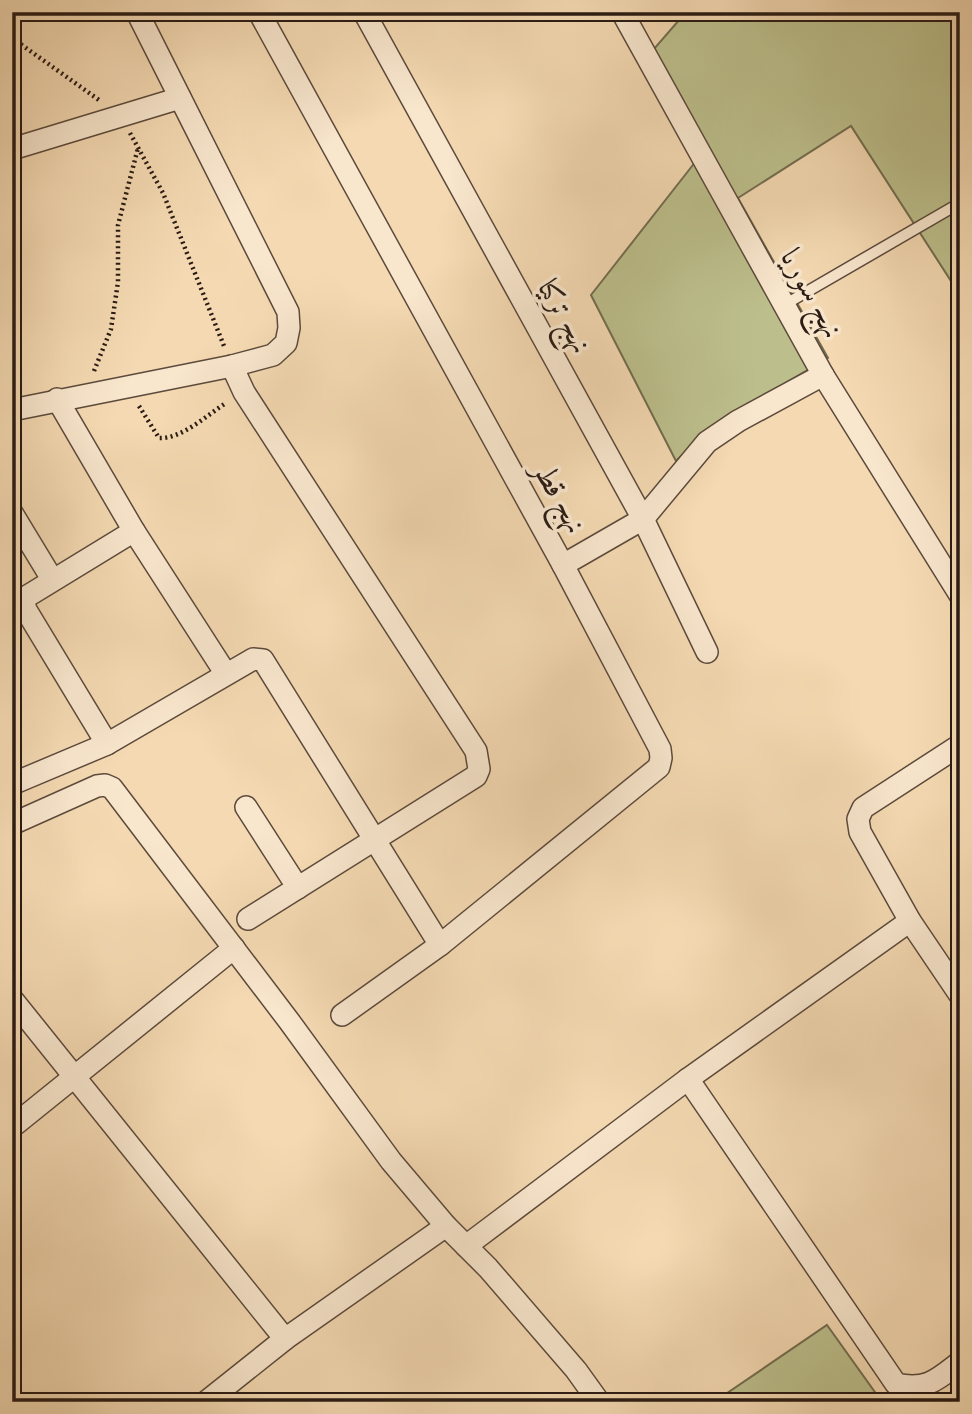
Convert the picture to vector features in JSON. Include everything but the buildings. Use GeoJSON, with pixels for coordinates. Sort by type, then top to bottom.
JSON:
{"type":"FeatureCollection","features":[{"type":"Feature","properties":{"kind":"street"},"geometry":{"type":"LineString","coordinates":[[12,410],[232,366],[274,355],[286,343],[288,312],[137,12]]}},
{"type":"Feature","properties":{"kind":"street","name":"نهج قطر"},"geometry":{"type":"LineString","coordinates":[[260,12],[563,565],[660,749],[659,767],[440,945],[342,1014]]}},
{"type":"Feature","properties":{"kind":"street","name":"نهج تركيا"},"geometry":{"type":"LineString","coordinates":[[364,12],[643,519],[707,652]]}},
{"type":"Feature","properties":{"kind":"street","name":"نهج سوريا"},"geometry":{"type":"LineString","coordinates":[[622,12],[823,375],[960,595]]}},
{"type":"Feature","properties":{"kind":"street"},"geometry":{"type":"LineString","coordinates":[[12,149],[180,98]]}},
{"type":"Feature","properties":{"kind":"street"},"geometry":{"type":"LineString","coordinates":[[232,366],[244,392],[468,740],[478,760],[479,769],[476,776],[376,841],[248,919]]}},
{"type":"Feature","properties":{"kind":"street"},"geometry":{"type":"LineString","coordinates":[[563,565],[643,519],[707,442],[738,421],[823,375]]}},
{"type":"Feature","properties":{"kind":"street"},"geometry":{"type":"LineString","coordinates":[[57,399],[134,531],[226,674]]}},
{"type":"Feature","properties":{"kind":"street"},"geometry":{"type":"LineString","coordinates":[[12,513],[52,579]]}},
{"type":"Feature","properties":{"kind":"street"},"geometry":{"type":"LineString","coordinates":[[107,744],[24,603],[26,597],[52,579],[134,531]]}},
{"type":"Feature","properties":{"kind":"street"},"geometry":{"type":"LineString","coordinates":[[12,784],[107,744],[253,659],[263,660],[440,945]]}},
{"type":"Feature","properties":{"kind":"street"},"geometry":{"type":"LineString","coordinates":[[960,745],[863,808],[858,820],[860,832],[910,921],[960,995]]}},
{"type":"Feature","properties":{"kind":"street"},"geometry":{"type":"LineString","coordinates":[[12,824],[97,786],[113,788],[391,1161],[446,1226],[488,1268],[576,1370],[599,1402]]}},
{"type":"Feature","properties":{"kind":"street"},"geometry":{"type":"LineString","coordinates":[[246,807],[298,888]]}},
{"type":"Feature","properties":{"kind":"street"},"geometry":{"type":"LineString","coordinates":[[466,1246],[688,1079],[910,921]]}},
{"type":"Feature","properties":{"kind":"street"},"geometry":{"type":"LineString","coordinates":[[12,1128],[234,948]]}},
{"type":"Feature","properties":{"kind":"street"},"geometry":{"type":"LineString","coordinates":[[12,999],[285,1339]]}},
{"type":"Feature","properties":{"kind":"street"},"geometry":{"type":"LineString","coordinates":[[688,1079],[896,1384],[913,1388],[933,1383],[960,1362]]}},
{"type":"Feature","properties":{"kind":"street"},"geometry":{"type":"LineString","coordinates":[[206,1402],[285,1339],[446,1226]]}},
{"type":"Feature","properties":{"kind":"lane"},"geometry":{"type":"LineString","coordinates":[[784,305],[960,204]]}},
{"type":"Feature","properties":{"kind":"path"},"geometry":{"type":"LineString","coordinates":[[12,38],[121,115],[163,193],[232,366]]}},
{"type":"Feature","properties":{"kind":"path"},"geometry":{"type":"LineString","coordinates":[[82,397],[111,329],[118,282],[118,225],[138,148]]}},
{"type":"Feature","properties":{"kind":"path"},"geometry":{"type":"LineString","coordinates":[[128,387],[159,438],[176,435],[244,392]]}},
{"type":"Feature","properties":{"kind":"green space"},"geometry":{"type":"Polygon","coordinates":[[[686,12],[960,12],[960,295],[851,126],[738,198],[828,358],[712,426],[676,461],[591,295],[696,161],[640,65],[686,12]]]}},
{"type":"Feature","properties":{"kind":"green space"},"geometry":{"type":"Polygon","coordinates":[[[827,1325],[882,1402],[714,1402],[827,1325]]]}}]}
